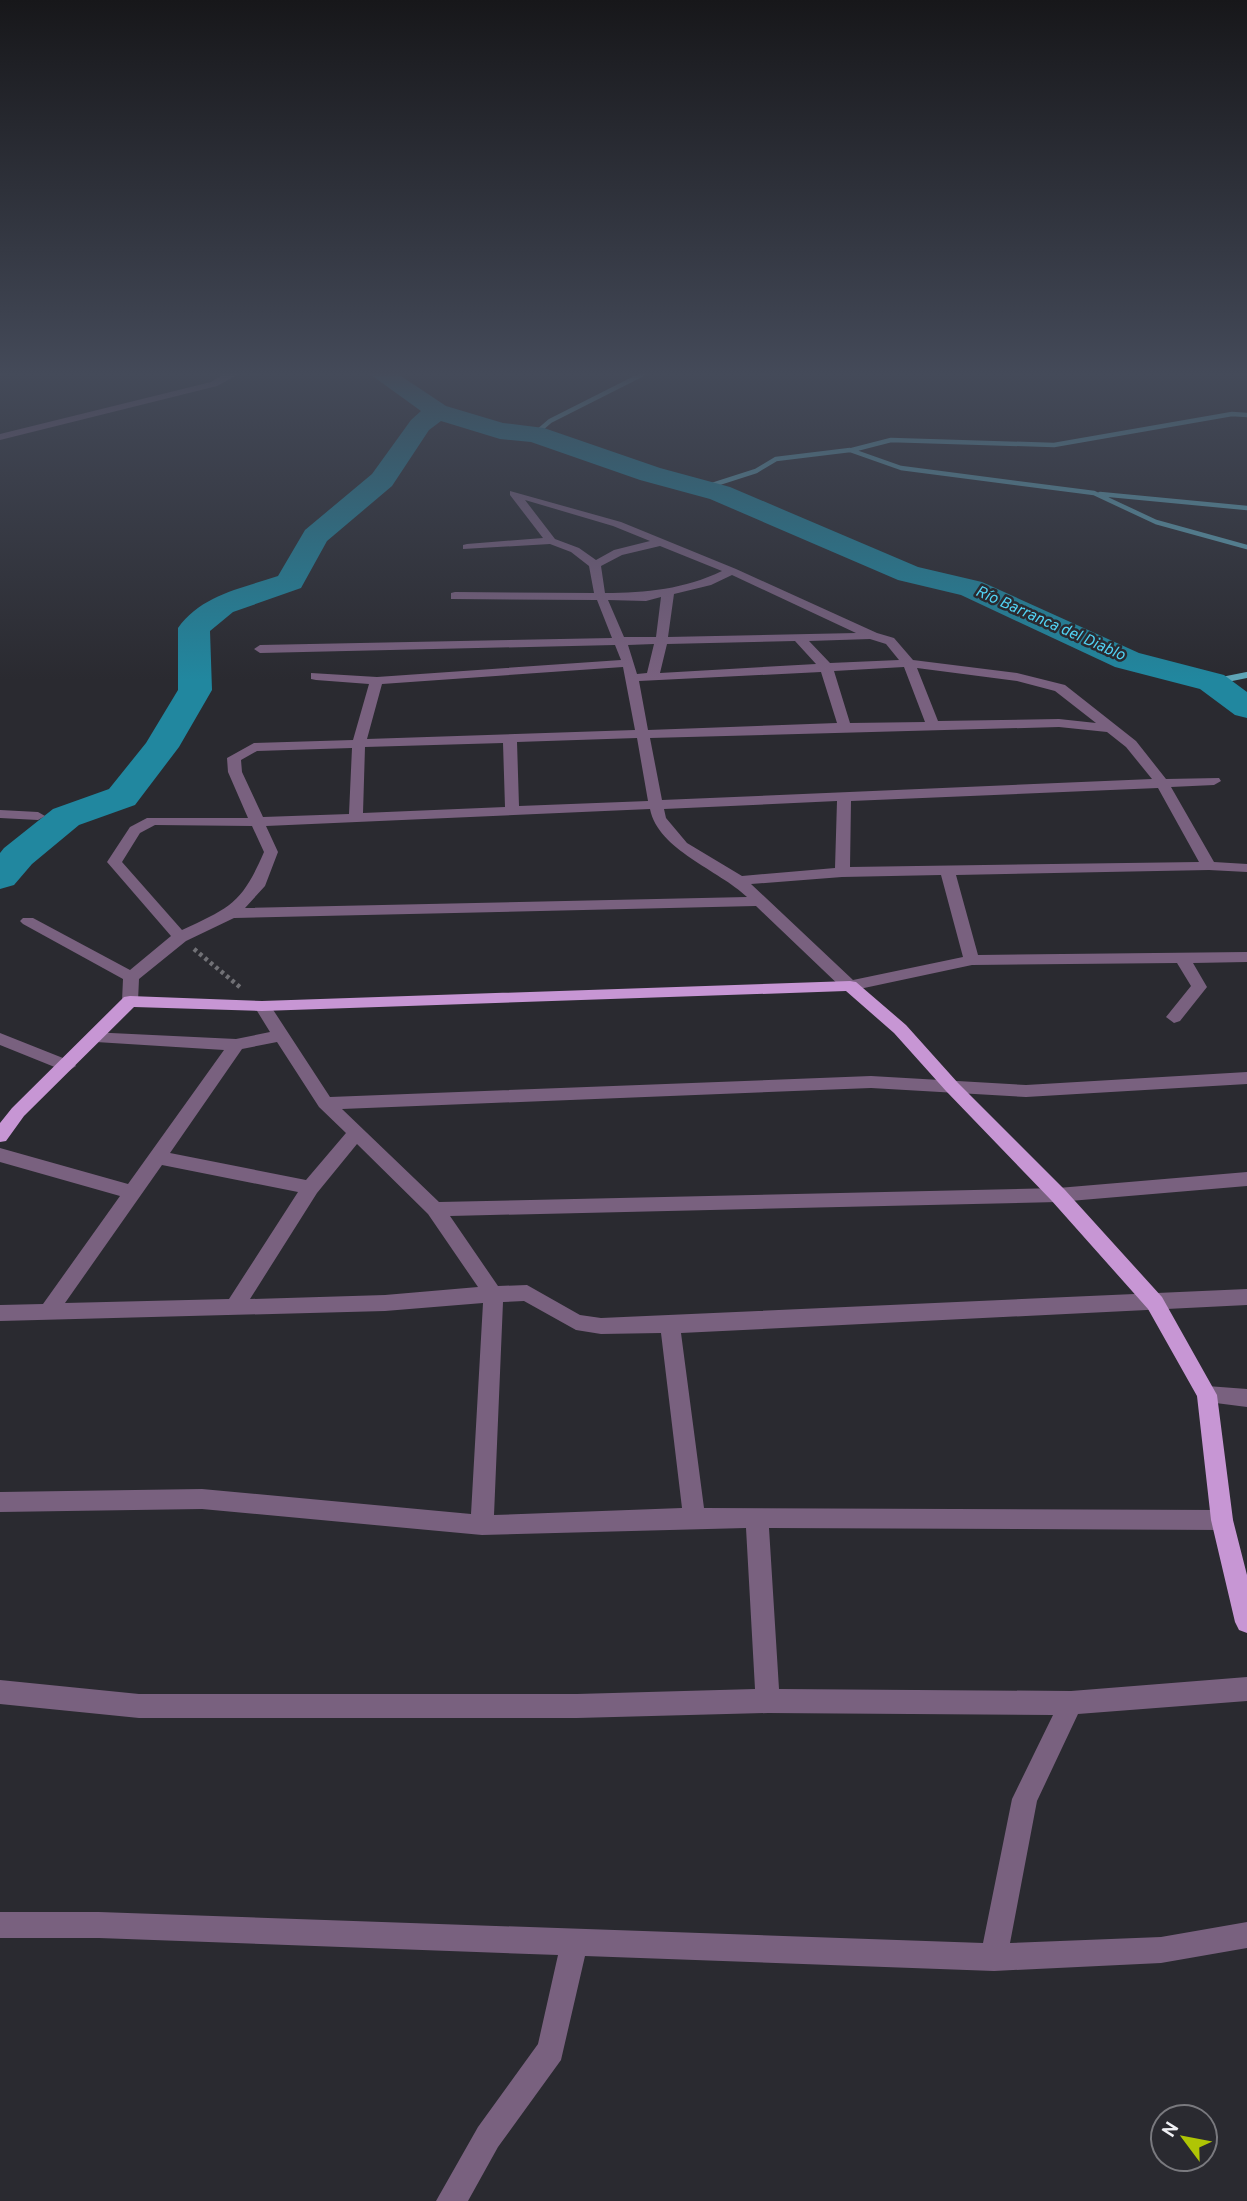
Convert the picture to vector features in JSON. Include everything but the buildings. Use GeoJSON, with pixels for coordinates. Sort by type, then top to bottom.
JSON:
{"type":"FeatureCollection","features":[{"type":"Feature","properties":{"kind":"main road"},"geometry":{"type":"LineString","coordinates":[[0,1136],[18,1112],[130,1001],[262,1006],[850,986],[900,1029],[952,1087],[1058,1195],[1155,1303],[1206,1395],[1222,1520],[1247,1622]]}},
{"type":"Feature","properties":{"kind":"street"},"geometry":{"type":"LineString","coordinates":[[551,541],[514,493],[617,524],[661,541],[873,636],[890,641],[909,663],[933,725]]}},
{"type":"Feature","properties":{"kind":"street"},"geometry":{"type":"LineString","coordinates":[[467,547],[551,541],[575,550],[595,565]]}},
{"type":"Feature","properties":{"kind":"street"},"geometry":{"type":"LineString","coordinates":[[595,565],[618,552],[661,541]]}},
{"type":"Feature","properties":{"kind":"street"},"geometry":{"type":"LineString","coordinates":[[595,565],[596,585],[629,663],[659,819],[682,846],[739,881],[850,986],[972,960],[1247,957]]}},
{"type":"Feature","properties":{"kind":"street"},"geometry":{"type":"LineString","coordinates":[[455,596],[646,597],[707,583],[732,571]]}},
{"type":"Feature","properties":{"kind":"street"},"geometry":{"type":"LineString","coordinates":[[653,676],[662,641],[662,624],[668,593]]}},
{"type":"Feature","properties":{"kind":"street"},"geometry":{"type":"LineString","coordinates":[[316,676],[377,681],[424,662],[621,643],[873,636]]}},
{"type":"Feature","properties":{"kind":"street"},"geometry":{"type":"LineString","coordinates":[[799,638],[827,667],[845,727]]}},
{"type":"Feature","properties":{"kind":"street"},"geometry":{"type":"LineString","coordinates":[[260,649],[424,662],[629,663]]}},
{"type":"Feature","properties":{"kind":"street"},"geometry":{"type":"LineString","coordinates":[[632,677],[909,663],[1017,677],[1060,688],[1131,744],[1162,783],[1209,866]]}},
{"type":"Feature","properties":{"kind":"street"},"geometry":{"type":"LineString","coordinates":[[356,817],[353,782],[358,745],[366,709],[377,681]]}},
{"type":"Feature","properties":{"kind":"street"},"geometry":{"type":"LineString","coordinates":[[130,1001],[131,977],[180,937],[231,913],[257,886],[271,852],[235,772],[234,758],[254,747],[933,725],[1059,723],[1110,728]]}},
{"type":"Feature","properties":{"kind":"street"},"geometry":{"type":"LineString","coordinates":[[510,739],[512,810]]}},
{"type":"Feature","properties":{"kind":"street"},"geometry":{"type":"LineString","coordinates":[[180,937],[114,862],[135,830],[152,821],[257,822],[1214,781]]}},
{"type":"Feature","properties":{"kind":"street"},"geometry":{"type":"LineString","coordinates":[[842,872],[844,796]]}},
{"type":"Feature","properties":{"kind":"street"},"geometry":{"type":"LineString","coordinates":[[0,814],[37,816]]}},
{"type":"Feature","properties":{"kind":"street"},"geometry":{"type":"LineString","coordinates":[[739,881],[842,872],[1209,866],[1247,868]]}},
{"type":"Feature","properties":{"kind":"street"},"geometry":{"type":"LineString","coordinates":[[947,872],[972,960]]}},
{"type":"Feature","properties":{"kind":"street"},"geometry":{"type":"LineString","coordinates":[[231,913],[759,901]]}},
{"type":"Feature","properties":{"kind":"street"},"geometry":{"type":"LineString","coordinates":[[28,921],[131,977]]}},
{"type":"Feature","properties":{"kind":"street"},"geometry":{"type":"LineString","coordinates":[[1174,1017],[1199,987],[1182,958]]}},
{"type":"Feature","properties":{"kind":"street"},"geometry":{"type":"LineString","coordinates":[[262,1006],[325,1103],[435,1209],[493,1294],[482,1525]]}},
{"type":"Feature","properties":{"kind":"street"},"geometry":{"type":"LineString","coordinates":[[96,1036],[236,1045],[281,1035]]}},
{"type":"Feature","properties":{"kind":"street"},"geometry":{"type":"LineString","coordinates":[[2,1044],[67,1066]]}},
{"type":"Feature","properties":{"kind":"street"},"geometry":{"type":"LineString","coordinates":[[48,1312],[236,1045]]}},
{"type":"Feature","properties":{"kind":"street"},"geometry":{"type":"LineString","coordinates":[[325,1103],[871,1082],[1026,1091],[1247,1078]]}},
{"type":"Feature","properties":{"kind":"street"},"geometry":{"type":"LineString","coordinates":[[235,1306],[310,1188],[356,1133]]}},
{"type":"Feature","properties":{"kind":"street"},"geometry":{"type":"LineString","coordinates":[[0,1154],[132,1192]]}},
{"type":"Feature","properties":{"kind":"street"},"geometry":{"type":"LineString","coordinates":[[157,1157],[310,1188]]}},
{"type":"Feature","properties":{"kind":"street"},"geometry":{"type":"LineString","coordinates":[[435,1209],[1058,1195],[1247,1179]]}},
{"type":"Feature","properties":{"kind":"street"},"geometry":{"type":"LineString","coordinates":[[0,1313],[385,1303],[527,1293],[576,1322],[601,1326],[1247,1297]]}},
{"type":"Feature","properties":{"kind":"street"},"geometry":{"type":"LineString","coordinates":[[670,1325],[694,1518]]}},
{"type":"Feature","properties":{"kind":"street"},"geometry":{"type":"LineString","coordinates":[[1206,1395],[1247,1398]]}},
{"type":"Feature","properties":{"kind":"street"},"geometry":{"type":"LineString","coordinates":[[0,1502],[202,1499],[482,1525],[694,1518],[1222,1520]]}},
{"type":"Feature","properties":{"kind":"street"},"geometry":{"type":"LineString","coordinates":[[757,1518],[768,1701]]}},
{"type":"Feature","properties":{"kind":"street"},"geometry":{"type":"LineString","coordinates":[[0,1692],[139,1706],[577,1706],[768,1701],[1071,1703],[1247,1689]]}},
{"type":"Feature","properties":{"kind":"street"},"geometry":{"type":"LineString","coordinates":[[994,1958],[1025,1799],[1071,1703]]}},
{"type":"Feature","properties":{"kind":"street"},"geometry":{"type":"LineString","coordinates":[[0,1925],[99,1925],[994,1958],[1161,1950],[1247,1936]]}},
{"type":"Feature","properties":{"kind":"street"},"geometry":{"type":"LineString","coordinates":[[451,2201],[488,2137],[551,2050],[574,1943]]}},
{"type":"Feature","properties":{"kind":"path"},"geometry":{"type":"LineString","coordinates":[[180,937],[262,1006]]}},
{"type":"Feature","properties":{"kind":"waterway"},"geometry":{"type":"LineString","coordinates":[[0,877],[18,856],[66,817],[122,797],[161,747],[195,690],[194,628],[222,605],[290,582],[315,536],[386,475]]}},
{"type":"Feature","properties":{"kind":"waterway","name":"Río Barranca del Diablo"},"geometry":{"type":"LineString","coordinates":[[653,475],[720,493],[909,574],[971,588],[1127,660],[1212,682],[1247,708]]}},
{"type":"Feature","properties":{"kind":"waterway"},"geometry":{"type":"LineString","coordinates":[[703,488],[744,475]]}},
{"type":"Feature","properties":{"kind":"waterway"},"geometry":{"type":"LineString","coordinates":[[953,475],[1094,493],[1156,522],[1247,547]]}},
{"type":"Feature","properties":{"kind":"waterway"},"geometry":{"type":"LineString","coordinates":[[1100,494],[1247,508]]}},
{"type":"Feature","properties":{"kind":"waterway"},"geometry":{"type":"LineString","coordinates":[[1212,682],[1247,675]]}}]}
